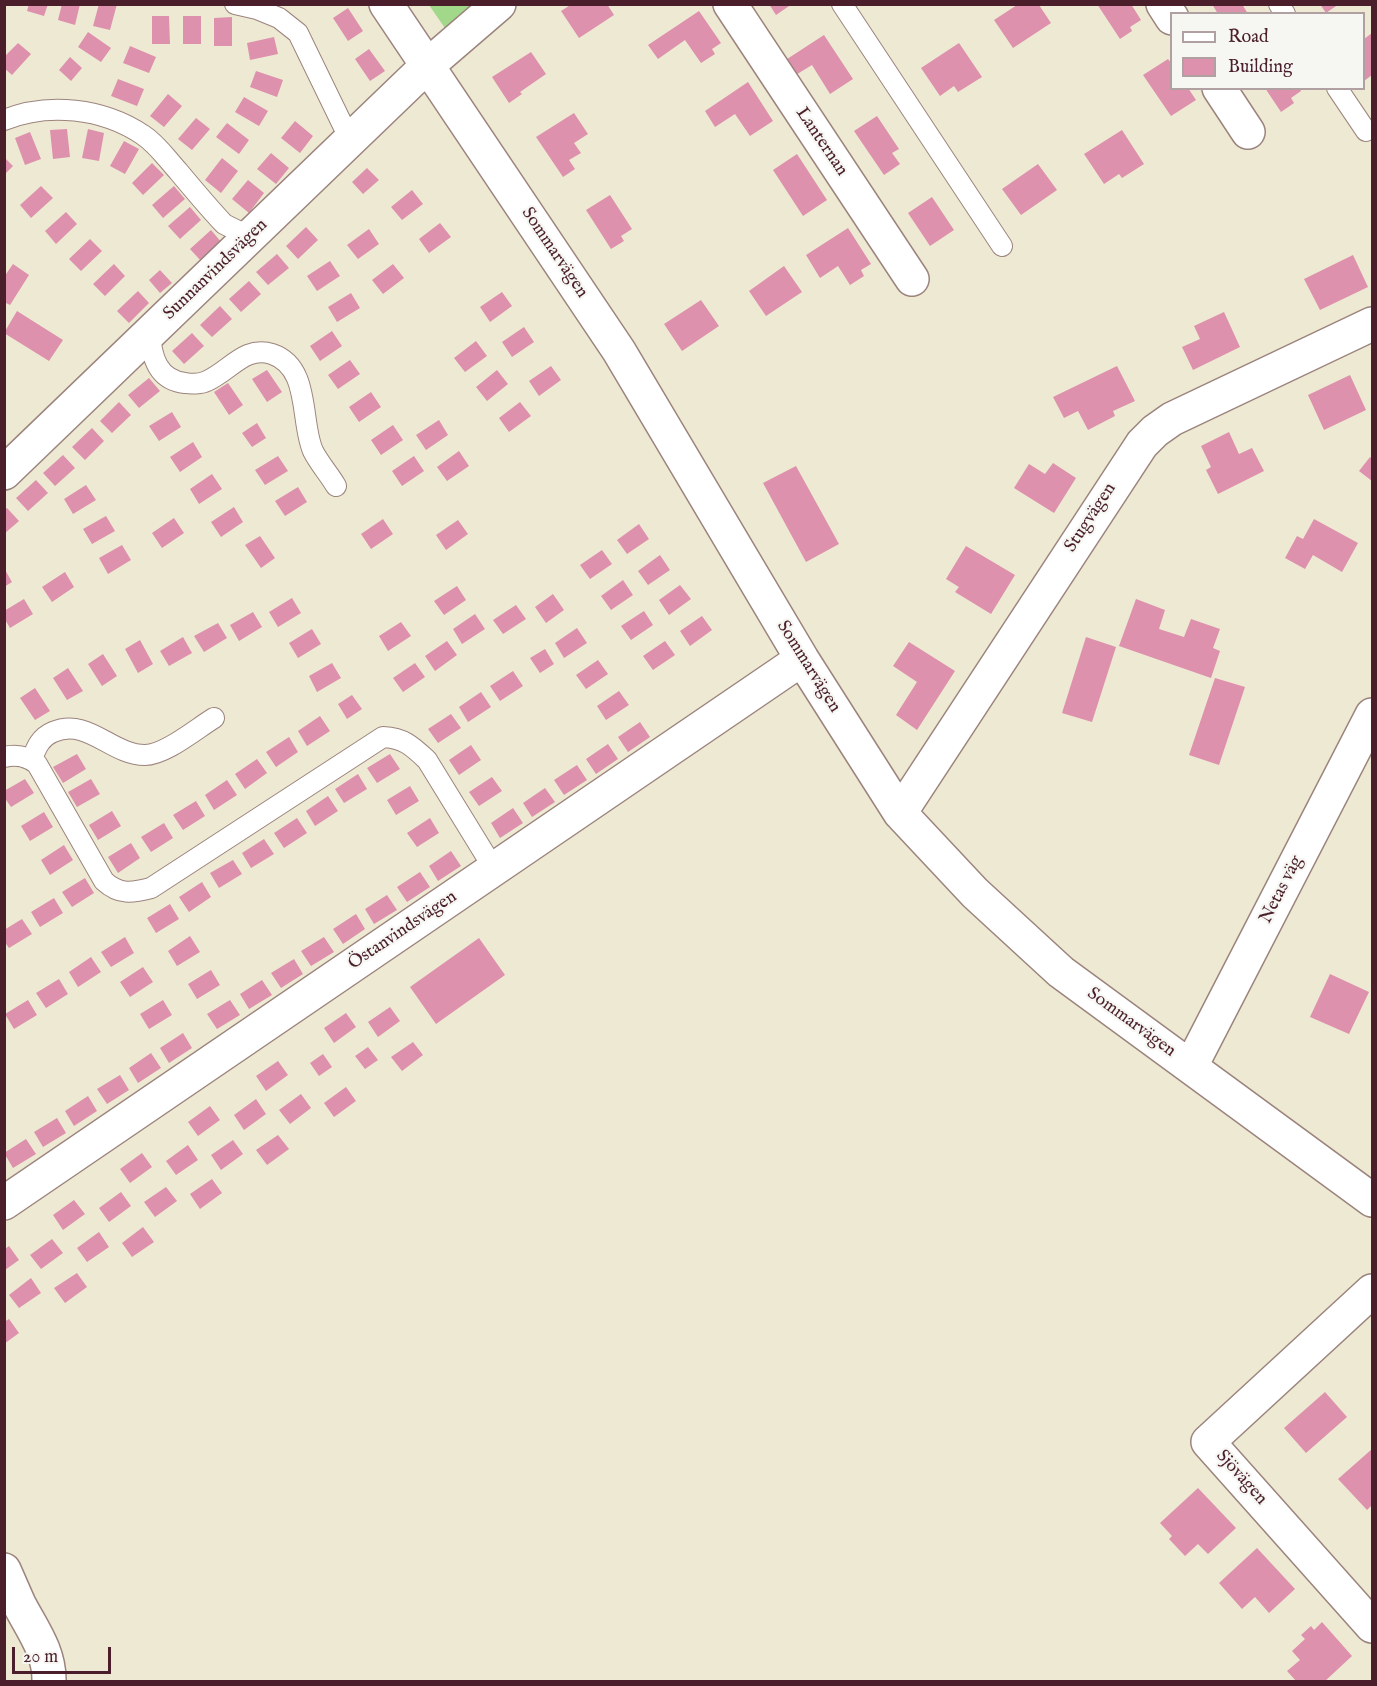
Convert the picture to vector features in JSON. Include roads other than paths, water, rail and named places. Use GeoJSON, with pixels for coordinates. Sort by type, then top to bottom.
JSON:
{"type":"FeatureCollection","features":[{"type":"Feature","properties":{"kind":"street","name":"Sommarvägen"},"geometry":{"type":"LineString","coordinates":[[386,4],[619,351],[802,659],[900,813],[975,893],[1061,972],[1372,1200]]}},
{"type":"Feature","properties":{"kind":"street"},"geometry":{"type":"LineString","coordinates":[[426,66],[499,4]]}},
{"type":"Feature","properties":{"kind":"street","name":"Lanternan"},"geometry":{"type":"LineString","coordinates":[[730,4],[912,279]]}},
{"type":"Feature","properties":{"kind":"street","name":"Sunnanvindsvägen"},"geometry":{"type":"LineString","coordinates":[[4,472],[426,66]]}},
{"type":"Feature","properties":{"kind":"street"},"geometry":{"type":"LineString","coordinates":[[1220,90],[1248,132]]}},
{"type":"Feature","properties":{"kind":"street","name":"Stugvägen"},"geometry":{"type":"LineString","coordinates":[[900,813],[1142,444],[1172,419],[1372,324]]}},
{"type":"Feature","properties":{"kind":"street","name":"Östanvindsvägen"},"geometry":{"type":"LineString","coordinates":[[4,1203],[802,659]]}},
{"type":"Feature","properties":{"kind":"street","name":"Netas väg"},"geometry":{"type":"LineString","coordinates":[[1191,1066],[1372,715]]}},
{"type":"Feature","properties":{"kind":"street","name":"Sjövägen"},"geometry":{"type":"LineString","coordinates":[[1372,1292],[1208,1442],[1372,1626]]}},
{"type":"Feature","properties":{"kind":"street"},"geometry":{"type":"LineString","coordinates":[[4,1570],[43,1647],[49,1670],[49,1682]]}},
{"type":"Feature","properties":{"kind":"lane"},"geometry":{"type":"LineString","coordinates":[[235,4],[257,9],[279,18],[298,33],[350,141]]}},
{"type":"Feature","properties":{"kind":"lane"},"geometry":{"type":"LineString","coordinates":[[842,4],[1002,246]]}},
{"type":"Feature","properties":{"kind":"lane"},"geometry":{"type":"LineString","coordinates":[[1337,90],[1366,131]]}},
{"type":"Feature","properties":{"kind":"lane"},"geometry":{"type":"LineString","coordinates":[[4,120],[44,111],[70,110],[116,121],[143,135],[159,149],[224,224],[238,231],[254,233]]}},
{"type":"Feature","properties":{"kind":"lane"},"geometry":{"type":"LineString","coordinates":[[150,332],[150,345],[155,360],[163,375],[173,381],[188,384],[206,382],[251,352],[275,355],[285,362],[295,376],[303,394],[308,434],[314,452],[336,486]]}},
{"type":"Feature","properties":{"kind":"lane"},"geometry":{"type":"LineString","coordinates":[[32,760],[36,746],[46,735],[59,729],[78,728],[128,752],[145,755],[160,752],[214,718]]}},
{"type":"Feature","properties":{"kind":"lane"},"geometry":{"type":"LineString","coordinates":[[4,757],[17,755],[37,764],[104,881],[112,888],[122,892],[136,892],[151,888],[383,737],[397,737],[412,746],[426,760],[494,869]]}}]}
